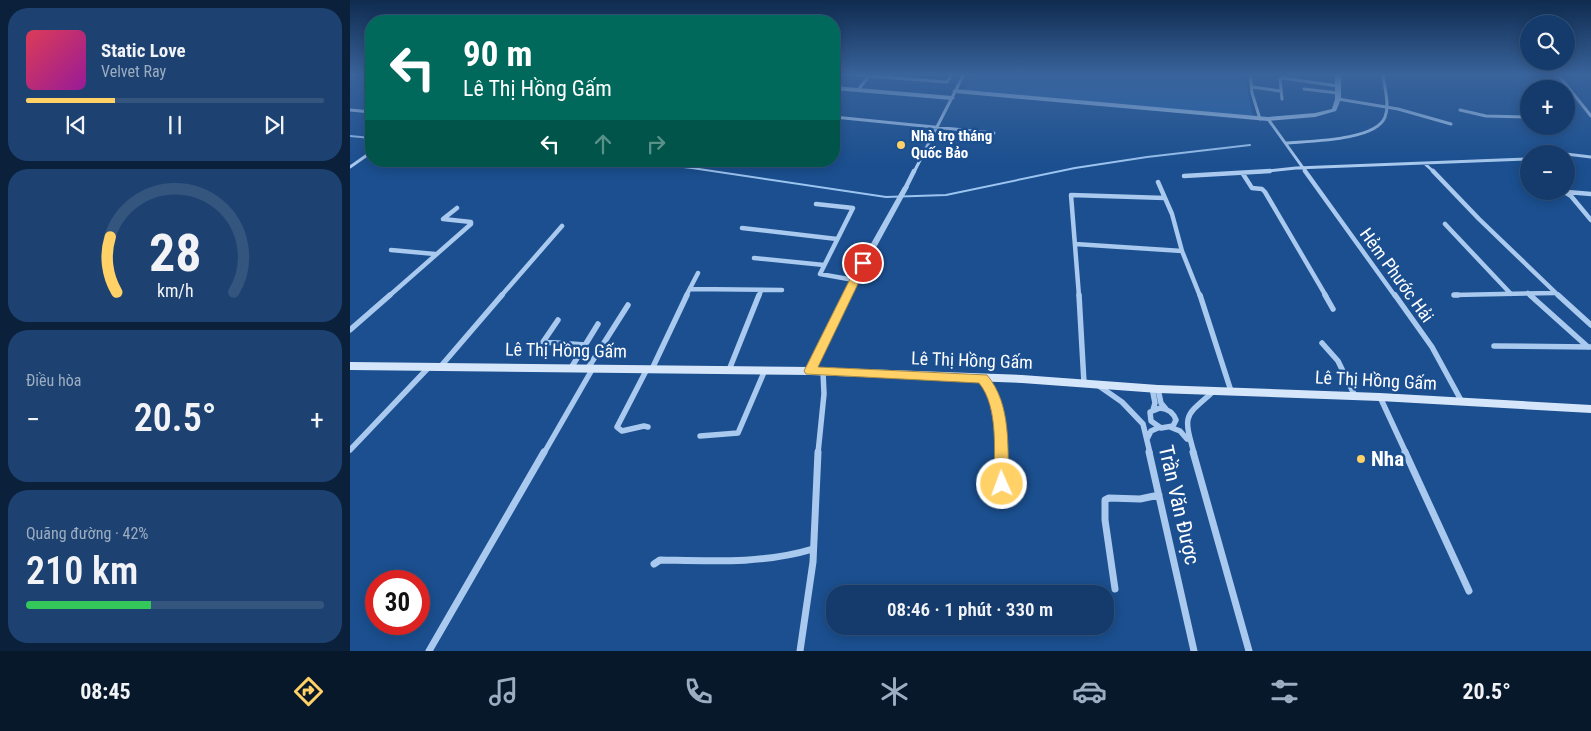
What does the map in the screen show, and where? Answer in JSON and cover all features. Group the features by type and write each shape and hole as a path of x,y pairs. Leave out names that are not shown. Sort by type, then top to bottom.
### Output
{"main road":[{"name":"Lê Thị Hồng Gấm","path":"350,366 810,371 1022,379 1155,389 1380,397 1591,409"}],"street":[{"path":"810,371 854,280 895,209 948,104"},
{"path":"1095,104 1260,119 1322,114 1334,110 1336,104"},
{"path":"1256,104 1260,119"},
{"path":"1378,104 1451,124"},
{"path":"1286,143 1368,132 1384,121 1386,106"},
{"path":"350,110 365,111"},
{"path":"1460,110 1486,116 1520,117"},
{"path":"1589,112 1591,116"},
{"path":"840,119 994,133"},
{"name":"Hẻm Phước Hải","path":"1268,119 1432,347 1462,402"},
{"path":"1575,155 1591,157"},
{"path":"350,166 365,156"},
{"path":"1184,176 1243,174 1277,169 1520,159"},
{"path":"1424,163 1555,293 1591,325"},
{"path":"1243,174 1252,188 1262,189 1265,192 1333,308"},
{"path":"1158,182 1172,214 1182,250 1196,284 1231,391"},
{"path":"1591,194 1563,192 1571,196 1591,220"},
{"path":"1084,384 1071,195 1165,198"},
{"path":"816,204 853,208 820,276 854,280"},
{"path":"350,330 472,223 443,219 457,208"},
{"path":"1445,224 1511,294"},
{"path":"350,450 436,366 562,226"},
{"path":"742,228 837,239"},
{"path":"1075,244 1182,250"},
{"path":"390,250 435,254"},
{"path":"754,258 824,265"},
{"path":"648,427 644,426 622,431 617,427 650,369 698,273"},
{"path":"690,289 782,290"},
{"path":"729,370 761,291"},
{"path":"1454,295 1555,293"},
{"path":"1528,294 1589,347"},
{"path":"429,651 628,305"},
{"path":"558,320 543,342 585,345"},
{"path":"571,368 598,324"},
{"path":"1322,343 1338,361 1355,396"},
{"path":"1494,346 1589,347"},
{"path":"700,436 738,433 766,370"},
{"path":"800,651 811,579 816,473 824,394 823,372"},
{"path":"983,378 990,387 996,403 1000,429 1002,484"},
{"name":"Trần Văn Được","path":"1099,386 1122,402 1143,424 1194,651"},
{"path":"1155,389 1166,409 1186,426"},
{"path":"1143,424 1155,403 1155,389"},
{"name":"Trần Văn Được","path":"1214,390 1190,412 1186,426 1248,651"},
{"path":"1380,397 1469,591"},
{"path":"1151,413 1166,409"},
{"path":"1151,413 1153,424 1160,427 1170,427 1180,432 1190,442"},
{"path":"1170,427 1175,423 1175,416"},
{"path":"1147,439 1151,431 1160,427"},
{"path":"1115,589 1105,520 1105,500 1109,498 1140,499 1159,495"},
{"path":"654,564 660,560 769,559 792,556 812,549"}],"shaded area":[{"path":"1124,104 1251,104 1253,116"}],"waterway":[{"path":"350,136 365,137"},
{"path":"683,167 886,197 946,195 1075,168 1147,157 1250,145"}],"place":[{"name":"Nhà trọ tháng Quốc Bảo","path":"901,145"},
{"name":"Nha","path":"1361,459"}],"route":[{"path":"863,263 810,371 983,378 990,387 996,403 1000,429 1002,484"}]}
